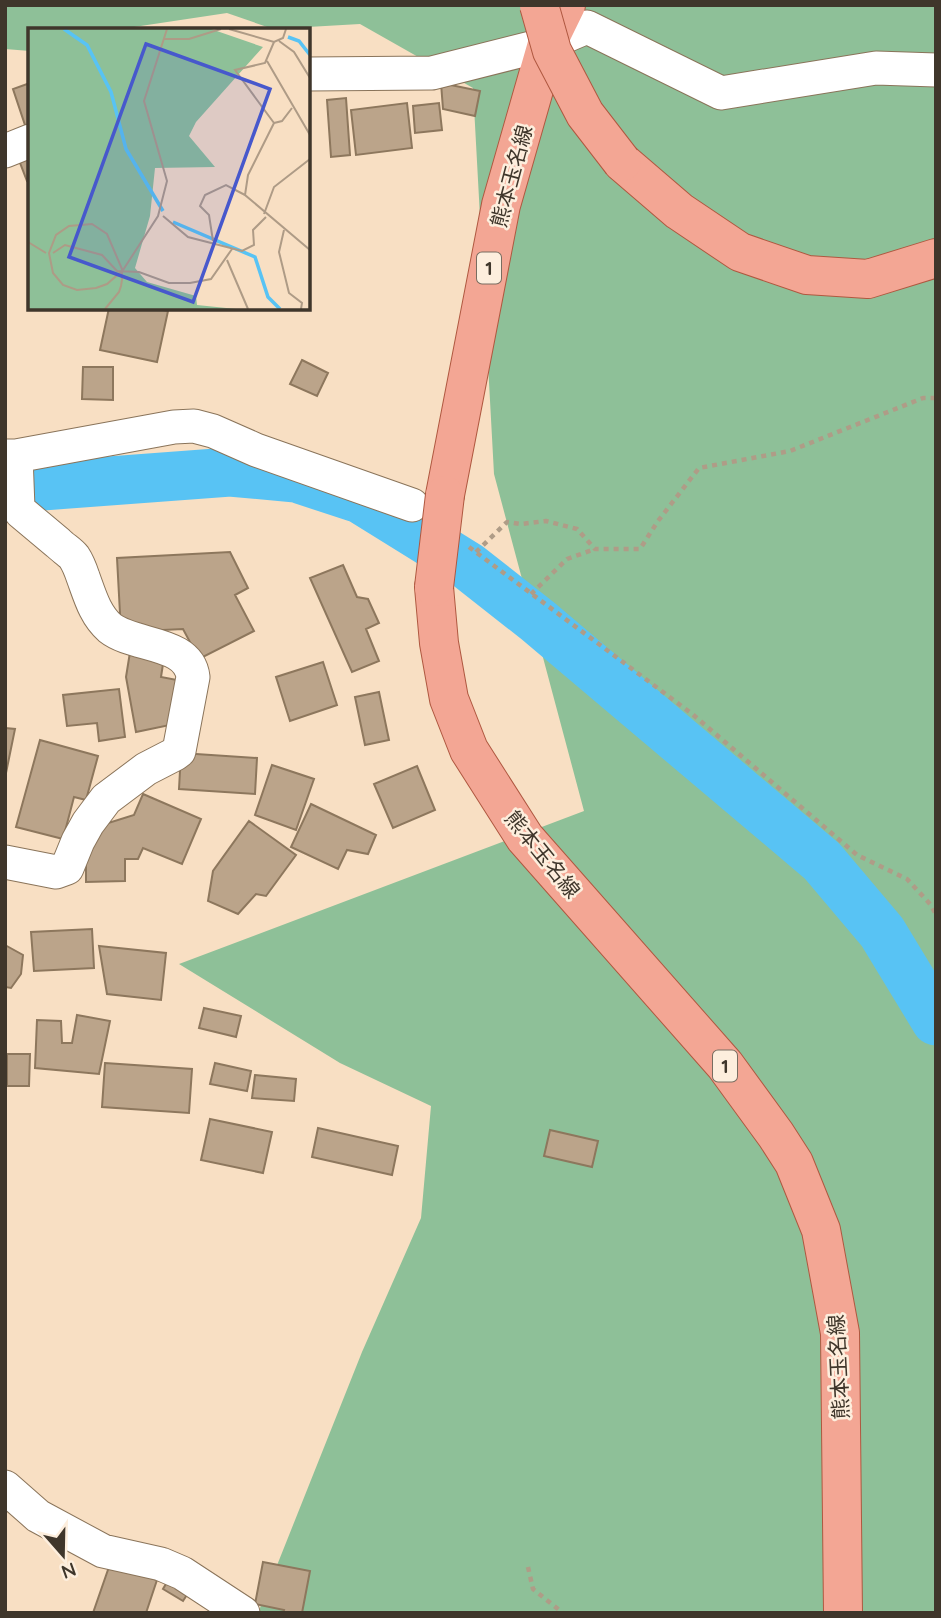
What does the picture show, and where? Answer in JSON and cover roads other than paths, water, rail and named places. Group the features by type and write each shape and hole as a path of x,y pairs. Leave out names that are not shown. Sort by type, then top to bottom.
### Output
{"main road":[{"path":"539,5 552,51 585,114 622,162 679,211 740,252 807,275 868,279 936,258"},
{"name":"熊本玉名線","path":"566,5 547,44 501,205 429,500 439,643 449,699 469,750 525,838 732,1075 794,1163 821,1230 840,1332 842,1613"}],"street":[{"path":"310,74 432,73 547,44 587,27 721,93 876,68 936,70"},
{"path":"5,151 28,142"},
{"path":"5,862 56,872 67,869 88,823 106,799 136,775 179,751 193,677 189,663 181,655 126,638 104,622 95,608 74,557 21,512 17,504 13,460 174,427 194,426 214,431 256,450 429,500"},
{"path":"5,1487 38,1516 103,1551 161,1564 182,1573 243,1613"}],"waterway":[{"path":"5,486 29,487 230,472 296,478 360,499 468,566 538,621 822,861 882,932 936,1021"}]}
